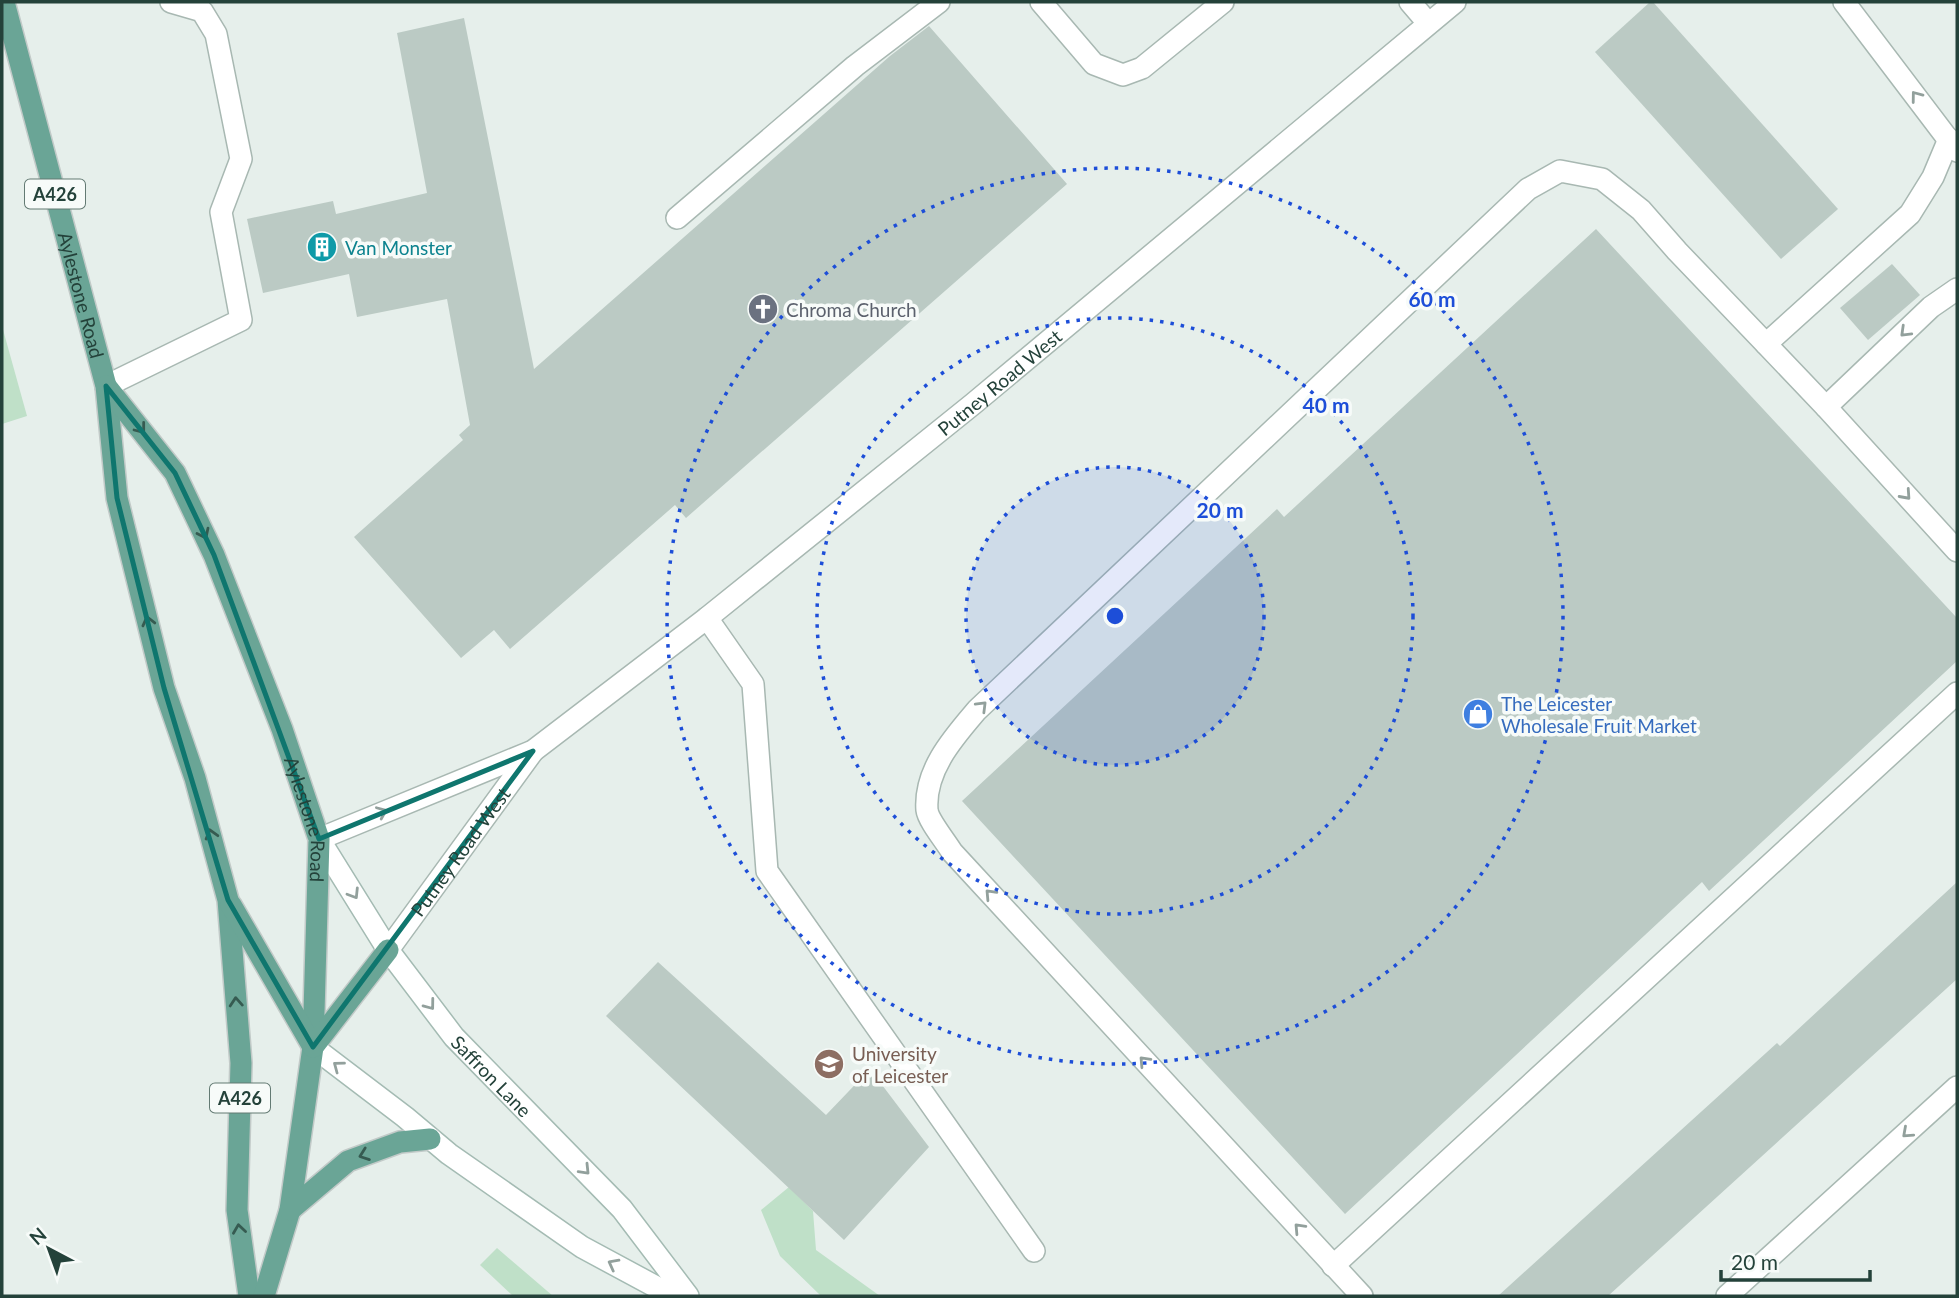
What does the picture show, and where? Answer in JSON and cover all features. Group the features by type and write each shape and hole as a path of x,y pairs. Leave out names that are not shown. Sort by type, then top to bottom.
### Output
{"main road":[{"name":"Aylestone Road","path":"4,2 106,386 117,498 164,688 195,778 228,900 241,1063 237,1210 249,1296"},
{"name":"Aylestone Road","path":"106,386 175,473 214,555 282,729 319,839 313,1048 290,1210 264,1296"},
{"path":"228,900 313,1048 388,950"},
{"path":"290,1210 348,1161 400,1142 430,1139"}],"street":[{"path":"106,386 241,320 222,212 241,159 216,34 202,11 171,2"},
{"path":"677,218 855,66 939,2"},
{"path":"1041,2 1094,64 1123,75 1142,68 1223,2"},
{"path":"1410,2 1428,23"},
{"name":"Putney Road West","path":"319,839 533,751 707,618 984,396 1455,2"},
{"path":"1766,344 1910,214 1953,145 1844,2"},
{"path":"1362,1296 952,852 927,812 931,778 951,740 977,710 1528,189 1560,171 1602,179 1641,210 1957,551"},
{"path":"1826,407 1931,307 1957,289"},
{"path":"707,618 753,684 767,871 1034,1251"},
{"path":"1334,1266 1957,693"},
{"name":"Putney Road West","path":"388,950 533,751"},
{"name":"Saffron Lane","path":"319,839 388,950 454,1037 622,1209 688,1296"},
{"path":"313,1048 430,1139 582,1247 673,1296"},
{"path":"1727,1296 1957,1087"}],"highlighted area":[{"path":"106,386 175,473 214,555 319,839 533,751 313,1047 228,900 164,688 117,498"}],"green space":[{"path":"2,326 27,416 2,424"},
{"path":"789,1187 813,1211 816,1250 880,1296 821,1296 780,1256 761,1210"},
{"path":"497,1248 553,1296 513,1296 480,1265"}],"building":[{"path":"1653,2 1838,209 1781,259 1595,52"},
{"name":"Chroma Church","path":"464,18 534,369 890,56 929,26 1067,184 686,518 675,505 510,649 494,630 461,658 354,537 463,440 459,435 470,425 447,299 357,317 349,274 263,293 247,219 333,201 336,214 427,193 397,33"},
{"name":"The Leicester Wholesale Fruit Market","path":"1596,229 1957,618 1957,661 1709,891 1702,882 1345,1214 962,801 1277,509 1284,517"},
{"path":"1892,264 1920,295 1868,340 1840,308"},
{"path":"1957,882 1957,979 1608,1296 1498,1296 1777,1043 1780,1046"},
{"path":"658,962 826,1115 870,1069 929,1147 844,1240 606,1016"}],"place":[{"name":"Van Monster","path":"322,247"},
{"name":"Chroma Church","path":"763,309"},
{"name":"The Leicester Wholesale Fruit Market","path":"1478,714"},
{"name":"University of Leicester","path":"829,1064"}]}
